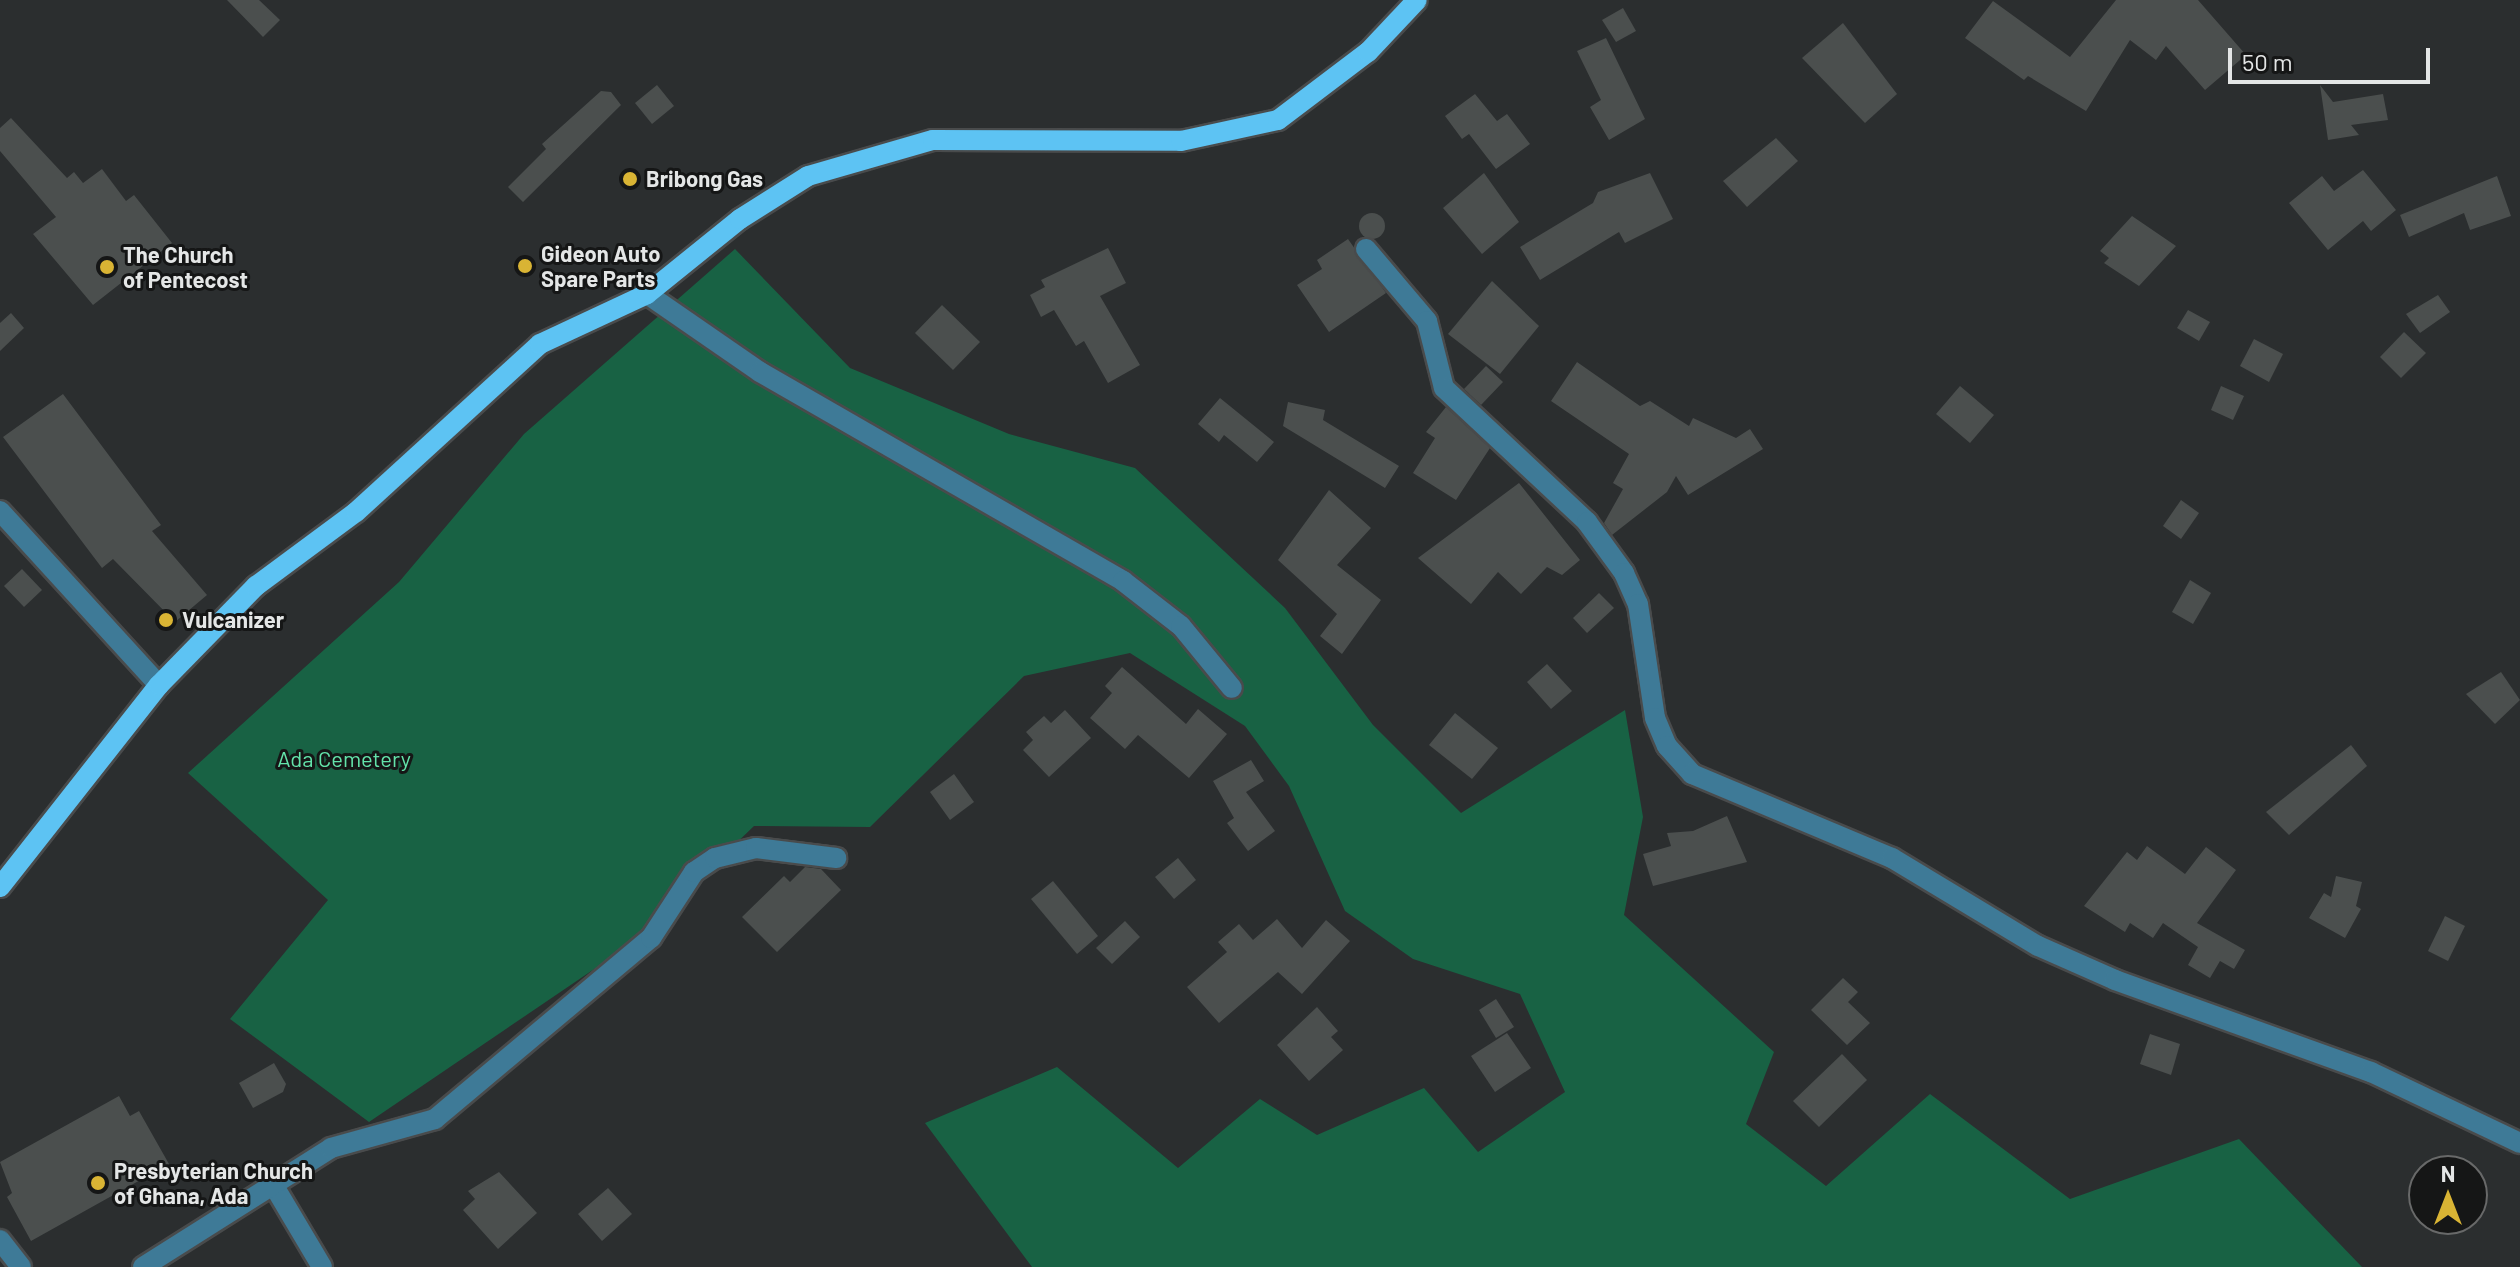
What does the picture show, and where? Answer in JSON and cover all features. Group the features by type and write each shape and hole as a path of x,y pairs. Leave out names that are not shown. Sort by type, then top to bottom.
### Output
{"main road":[{"path":"0,887 159,685 256,586 356,512 540,344 647,294 740,219 808,176 859,157 933,140 1181,141 1278,120 1368,52 1417,0"}],"street":[{"path":"1366,249 1427,321 1444,388 1587,522 1624,573 1638,604 1655,718 1667,746 1692,774 1892,858 2038,946 2115,980 2371,1072 2520,1143"},
{"path":"647,294 760,372 1123,581 1181,626 1232,688"},
{"path":"0,511 159,685"},
{"path":"143,1267 331,1148 435,1119 651,938 694,872 715,858 756,848 836,858"},
{"path":"274,1186 322,1267"},
{"path":"0,1240 21,1267"}],"green space":[{"name":"Ada Cemetery","path":"735,249 850,368 1009,434 1135,468 1285,608 1373,725 1461,813 1625,710 1643,817 1624,915 1774,1052 1746,1124 1826,1186 1930,1094 2070,1199 2239,1139 2362,1267 1032,1267 925,1123 1057,1067 1178,1168 1260,1099 1317,1135 1424,1088 1478,1152 1565,1092 1520,994 1413,959 1345,911 1289,786 1245,726 1130,653 1024,676 870,827 754,826 634,942 369,1122 230,1019 328,900 188,773 399,582 524,434"}],"building":[{"path":"227,0 259,0 280,20 263,37"},
{"path":"2116,0 2198,0 2246,55 2205,90 2166,46 2156,60 2130,40 2086,111 2028,76 2024,80 1965,38 1993,1 2070,57"},
{"path":"1623,8 1636,31 1616,42 1602,20"},
{"path":"1843,23 1897,94 1865,123 1802,58"},
{"path":"1606,38 1645,119 1609,140 1590,107 1601,100 1577,51"},
{"path":"657,85 674,106 652,124 635,103"},
{"path":"2320,85 2333,102 2383,94 2388,120 2351,125 2359,135 2328,140"},
{"path":"601,91 611,92 621,105 523,202 508,187 546,149 542,144"},
{"path":"1475,94 1497,121 1507,114 1530,144 1496,169 1469,134 1462,139 1445,116"},
{"path":"11,118 67,178 74,172 83,183 102,169 126,201 134,195 172,243 93,305 33,234 56,217 0,151 0,128"},
{"path":"1776,138 1798,161 1747,207 1723,181"},
{"path":"2363,170 2396,210 2371,231 2363,221 2328,250 2289,203 2322,176 2334,191"},
{"path":"1484,173 1519,222 1482,254 1443,208"},
{"path":"1650,173 1673,219 1625,243 1619,232 1540,280 1520,247 1593,203 1598,192"},
{"path":"2497,176 2511,216 2470,230 2464,213 2409,237 2400,215"},
{"path":"1372,213 1381,217 1385,226 1381,235 1372,239 1363,235 1359,226 1363,217"},
{"path":"2132,216 2176,246 2139,286 2104,263 2109,258 2100,251"},
{"path":"1348,239 1386,293 1329,332 1297,285 1322,269 1317,260"},
{"path":"1108,248 1126,283 1100,296 1140,365 1108,383 1084,341 1076,346 1054,310 1041,317 1030,295 1045,287 1041,280"},
{"path":"1492,281 1539,326 1500,374 1448,334"},
{"path":"2438,295 2450,312 2420,333 2406,314"},
{"path":"942,305 980,342 953,370 915,333"},
{"path":"2188,310 2210,322 2199,341 2177,328"},
{"path":"11,313 24,328 0,351 0,323"},
{"path":"2404,332 2426,353 2401,378 2380,357"},
{"path":"2254,339 2283,354 2269,382 2240,366"},
{"path":"1577,362 1640,406 1650,401 1689,426 1693,418 1736,438 1750,429 1763,449 1688,495 1676,476 1667,492 1612,535 1604,523 1623,489 1613,483 1629,454 1551,401"},
{"path":"1486,366 1503,382 1481,405 1464,389"},
{"path":"1960,386 1994,415 1970,443 1936,414"},
{"path":"2221,386 2244,396 2233,420 2211,410"},
{"path":"63,394 161,525 152,531 207,595 175,622 113,559 102,568 3,437"},
{"path":"1220,398 1274,442 1257,462 1224,435 1219,442 1198,424"},
{"path":"1288,402 1325,410 1323,420 1399,466 1385,488 1283,426"},
{"path":"1446,407 1490,448 1456,500 1413,473 1435,438 1426,432"},
{"path":"1519,483 1580,560 1562,575 1547,567 1521,594 1498,572 1471,604 1418,558"},
{"path":"1329,490 1371,528 1337,565 1381,600 1342,654 1320,636 1337,614 1278,560"},
{"path":"2181,500 2199,513 2181,539 2163,526"},
{"path":"22,569 42,590 24,607 4,586"},
{"path":"2190,580 2211,593 2193,624 2172,612"},
{"path":"1599,593 1614,608 1587,633 1573,618"},
{"path":"1547,664 1572,691 1551,709 1527,682"},
{"path":"1122,667 1186,724 1198,709 1227,734 1189,778 1138,735 1125,749 1090,718 1112,693 1105,686"},
{"path":"2501,672 2520,700 2495,724 2466,694"},
{"path":"1065,710 1091,738 1049,777 1023,750 1033,740 1026,732 1044,716 1051,723"},
{"path":"1455,713 1498,748 1472,779 1429,745"},
{"path":"2351,745 2367,766 2289,835 2266,812"},
{"path":"1251,760 1264,781 1246,792 1275,831 1248,851 1227,823 1234,818 1213,781"},
{"path":"954,774 974,802 950,820 930,792"},
{"path":"1727,816 1747,862 1653,886 1643,854 1671,846 1667,833 1693,831"},
{"path":"2147,846 2185,874 2206,847 2236,870 2197,923 2245,950 2234,969 2220,961 2210,978 2188,965 2198,947 2163,923 2153,938 2130,923 2125,932 2084,906 2127,852 2137,860"},
{"path":"1178,858 1196,880 1174,899 1155,877"},
{"path":"805,867 821,869 841,890 777,952 742,917 784,876 790,882"},
{"path":"2336,876 2362,882 2356,906 2361,909 2345,938 2309,918 2324,893 2331,897"},
{"path":"1053,881 1098,936 1077,954 1031,899"},
{"path":"2445,916 2465,926 2448,961 2428,951"},
{"path":"1277,919 1302,948 1326,920 1350,941 1302,994 1278,972 1219,1023 1187,987 1227,952 1218,942 1239,924 1253,940"},
{"path":"1125,921 1140,937 1112,964 1096,948"},
{"path":"1843,978 1858,992 1848,1002 1870,1023 1847,1045 1811,1010"},
{"path":"1496,999 1514,1027 1496,1038 1479,1010"},
{"path":"1317,1007 1338,1031 1331,1037 1343,1050 1309,1081 1277,1045"},
{"path":"1507,1033 1531,1068 1495,1092 1471,1056"},
{"path":"2150,1034 2180,1044 2171,1075 2140,1064"},
{"path":"1842,1054 1867,1080 1819,1127 1793,1101"},
{"path":"274,1063 286,1084 283,1092 253,1108 239,1083"},
{"path":"119,1096 130,1116 139,1111 169,1164 31,1241 7,1197 12,1193 0,1162"},
{"path":"499,1172 537,1213 498,1249 463,1210 475,1199 468,1191"},
{"path":"608,1188 632,1214 602,1241 578,1214"}],"place":[{"name":"Bribong Gas","path":"630,179"},
{"name":"Gideon Auto Spare Parts","path":"525,266"},
{"name":"The Church of Pentecost","path":"107,267"},
{"name":"Vulcanizer","path":"166,620"},
{"name":"Presbyterian Church of Ghana, Ada","path":"98,1183"}]}
